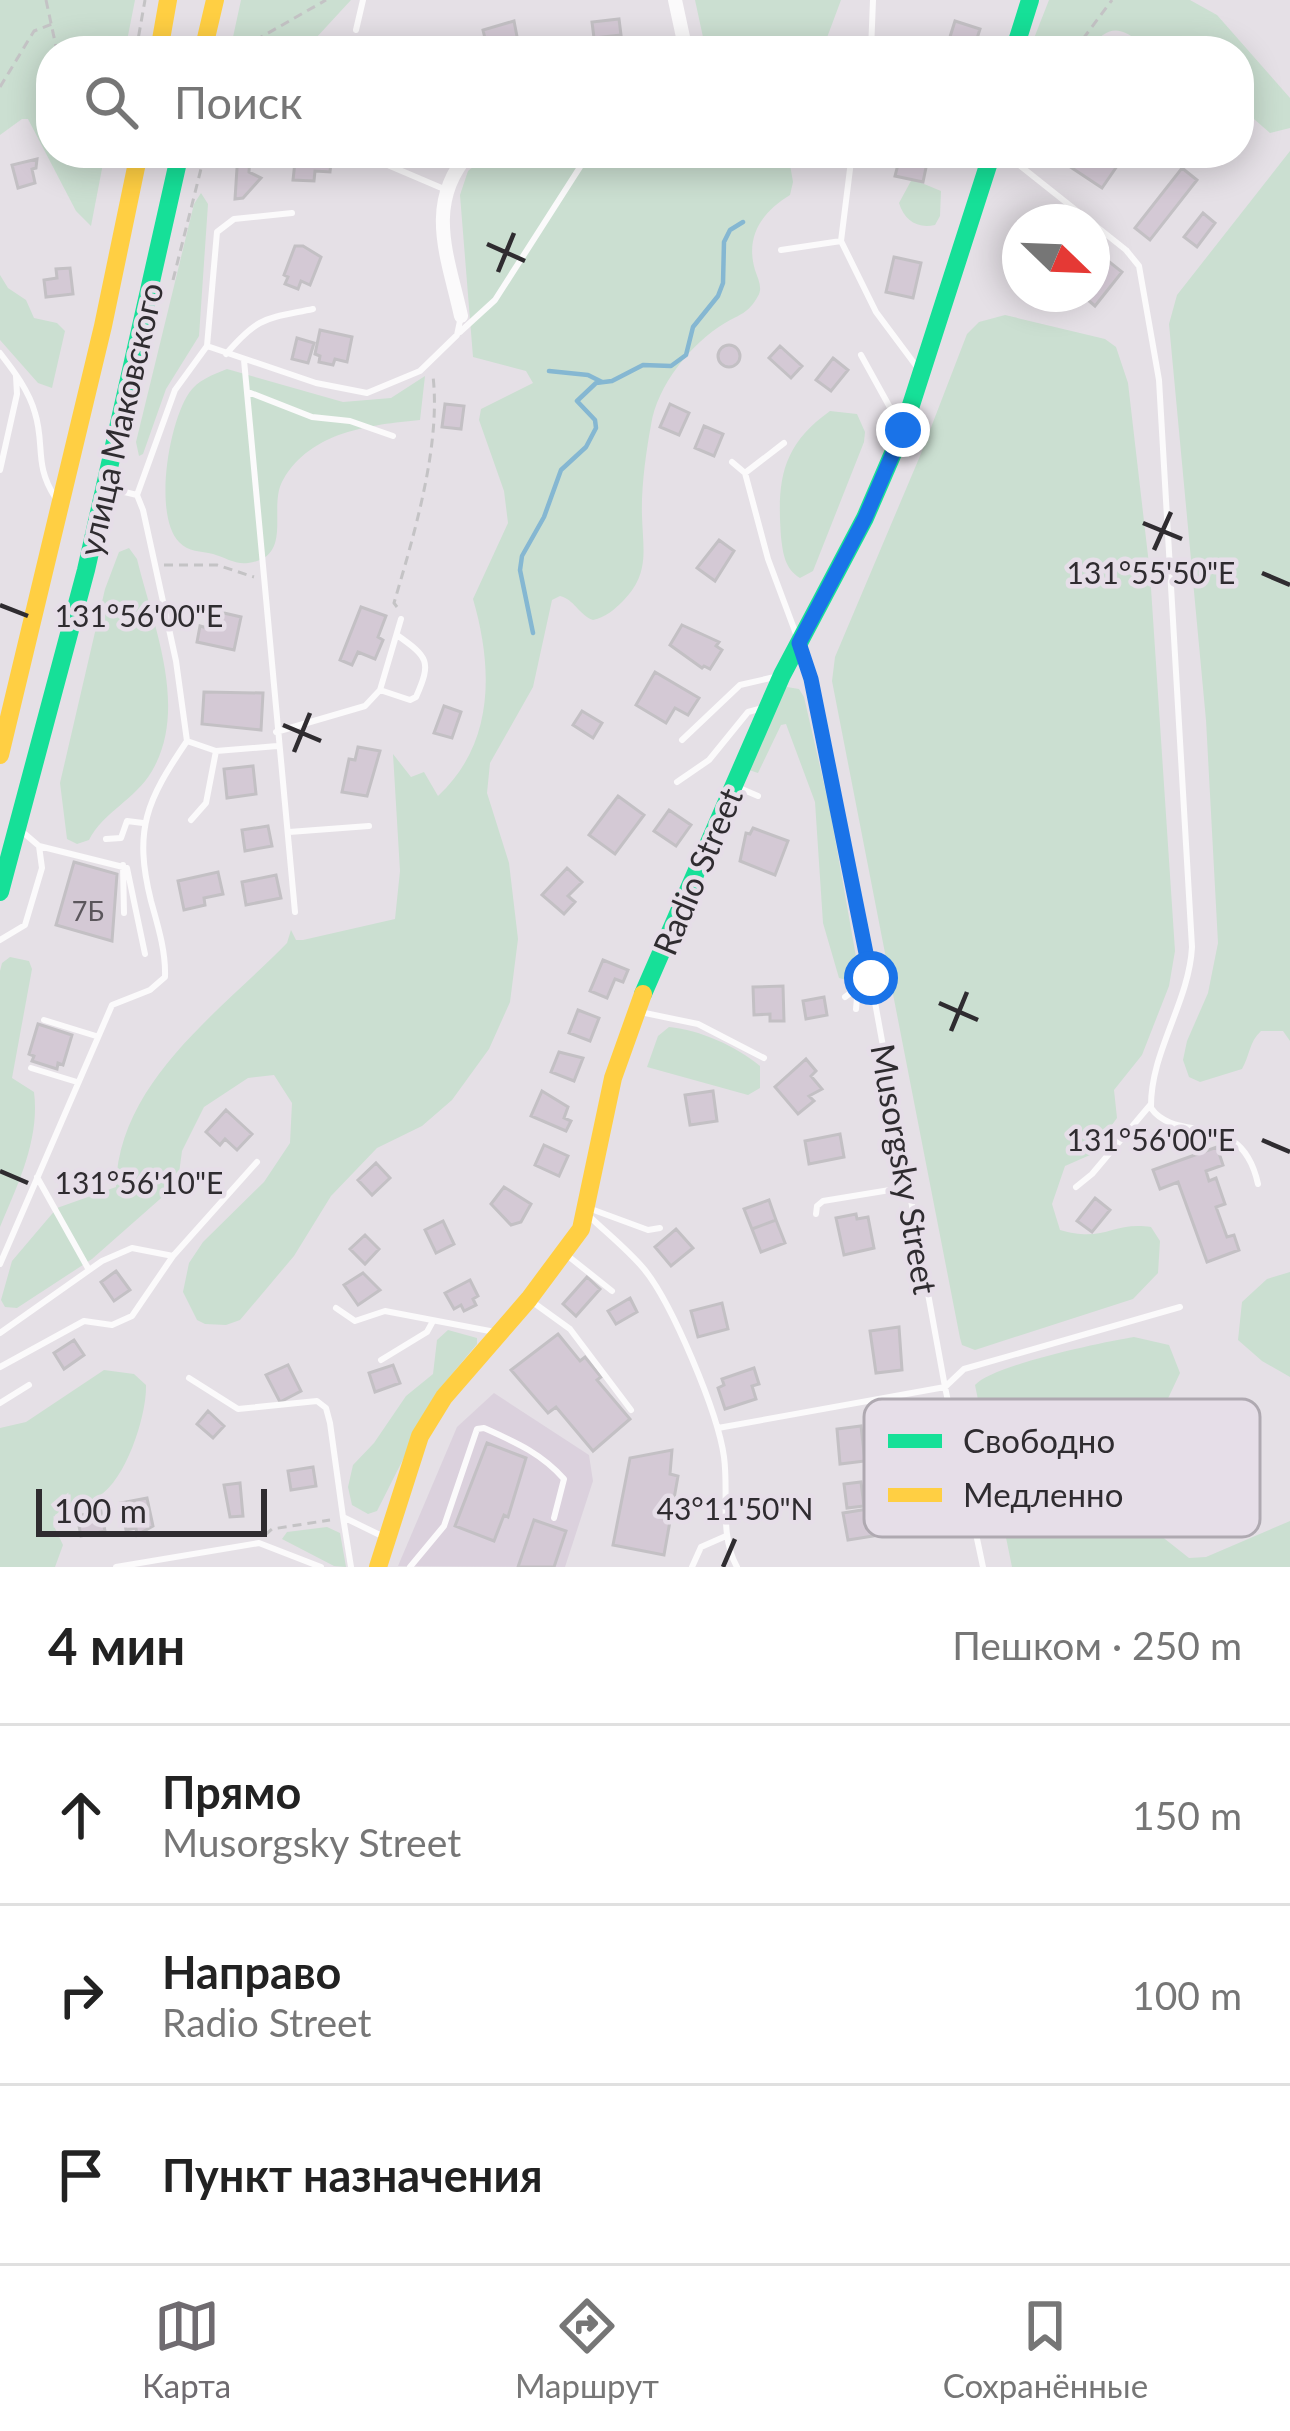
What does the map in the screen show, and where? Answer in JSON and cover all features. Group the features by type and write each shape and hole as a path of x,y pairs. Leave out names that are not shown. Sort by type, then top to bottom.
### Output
{"main road":[{"path":"162,36 168,0"},
{"path":"207,36 215,0"},
{"path":"1019,36 1030,0"},
{"name":"улица Маковского","path":"0,754 61,507 136,168"},
{"name":"улица Маковского","path":"0,892 105,487 177,168"},
{"name":"Radio Street","path":"378,1567 420,1436 444,1397 565,1254 587,1211 613,1078 636,1010 782,675 856,536 903,430 987,168"}],"street":[{"path":"675,0 683,36"},
{"path":"459,168 444,189 442,229 461,316"}],"lane":[{"path":"356,30 363,0"},
{"path":"872,36 873,0"},
{"path":"395,168 444,189"},
{"path":"207,346 359,394 385,388 429,363 494,300 579,168"},
{"path":"850,168 841,241 876,313 923,374"},
{"path":"1023,168 1126,250 1138,266 1159,380 1192,946 1191,975 1159,1065 1151,1104 1093,1174 1076,1187"},
{"path":"0,1264 112,1005 136,997 165,977 143,859 143,823 153,791 187,741 157,564 136,495 175,390 207,346 217,232 234,219 292,213"},
{"path":"781,250 841,241"},
{"path":"226,354 252,325 279,314 314,309"},
{"path":"457,335 461,316"},
{"path":"0,353 16,373 36,415 42,477 61,507"},
{"path":"861,356 903,430"},
{"path":"244,360 295,912"},
{"path":"0,470 17,394 16,373"},
{"path":"248,392 312,417 350,421 393,436"},
{"path":"732,462 745,473 784,442"},
{"name":"Musorgsky Street","path":"745,473 768,559 811,679 948,1399"},
{"path":"105,487 136,495"},
{"path":"277,732 365,706 380,690 401,619"},
{"path":"380,690 410,700 427,672 427,662 397,635"},
{"path":"682,740 740,686 782,675"},
{"path":"677,782 709,760 748,712 769,706"},
{"path":"187,741 216,751 278,746"},
{"path":"191,820 210,793 216,751"},
{"path":"734,785 758,796"},
{"path":"106,839 121,838 127,821 143,823"},
{"path":"289,832 369,826"},
{"path":"17,828 39,846 122,865 130,874 145,954"},
{"path":"0,940 25,925 42,868 39,846"},
{"path":"122,865 124,913"},
{"path":"844,997 871,978"},
{"path":"856,1010 858,987"},
{"path":"636,1010 698,1024 764,1058"},
{"path":"44,1020 96,1036"},
{"path":"32,1068 76,1082"},
{"path":"1151,1104 1163,1120 1228,1137 1250,1161 1258,1184"},
{"path":"0,1367 84,1321 112,1324 132,1316 173,1256 256,1162"},
{"path":"38,1177 88,1270"},
{"path":"816,1214 820,1202 908,1186"},
{"path":"587,1211 615,1215 648,1230 660,1228"},
{"path":"587,1211 660,1292 718,1428 728,1481 727,1536 737,1567"},
{"path":"0,1333 88,1270 132,1248 173,1256"},
{"path":"565,1254 612,1291"},
{"path":"529,1299 570,1329 631,1410"},
{"path":"879,1399 945,1387 964,1369 1180,1307"},
{"path":"336,1308 355,1322 385,1311 481,1326 498,1334"},
{"path":"381,1360 428,1332 434,1321"},
{"path":"190,1378 238,1409 306,1400 326,1408 351,1567"},
{"path":"0,1403 29,1385"},
{"path":"718,1428 864,1402"},
{"path":"410,1567 443,1526 477,1429 531,1447 542,1462 560,1473 564,1479 554,1518"},
{"path":"344,1518 386,1538"},
{"path":"692,1567 701,1546 727,1536"},
{"name":"Musorgsky Street","path":"977,1537 983,1567"},
{"path":"116,1567 260,1543 321,1567"}],"path":[{"path":"46,0 54,36"},
{"path":"139,36 146,0"},
{"path":"263,36 326,0"},
{"path":"1085,36 1112,0"},
{"path":"0,87 34,31 52,24"},
{"path":"188,225 201,168"},
{"path":"401,619 394,602 426,476 435,405 429,363"},
{"path":"157,564 234,568 253,576 266,597"},
{"path":"260,1543 272,1529 344,1518"}],"shaded area":[{"path":"494,1393 589,1455 593,1481 565,1567 398,1566 457,1427"}],"green space":[{"path":"0,0 135,0 128,36 36,36 36,134 28,119 22,119 0,135"},
{"path":"241,0 351,0 318,36 233,36"},
{"path":"695,0 841,0 828,36 703,36"},
{"path":"1049,0 1190,0 1217,15 1235,36 1131,36 1116,30 1102,36 1035,36"},
{"path":"1254,57 1290,98 1290,128 1270,133 1254,119"},
{"path":"1290,151 1290,1041 1283,1031 1261,1031 1242,1069 1200,1082 1189,1077 1183,1060 1208,993 1218,943 1206,720 1169,324 1177,295"},
{"path":"54,168 102,168 91,226 76,211"},
{"path":"791,168 793,182 790,195 771,209 754,236 758,296 747,310 688,354 660,395 644,470 643,561 638,581 616,607 593,620 565,598 552,600 533,687 490,763 487,793 509,863 518,939 510,1002 489,1049 452,1100 422,1126 377,1148 331,1196 294,1256 240,1320 205,1324 197,1320 183,1292 189,1263 203,1242 264,1182 290,1143 292,1103 274,1075 248,1078 204,1107 182,1151 178,1181 168,1192 92,1259 17,1308 5,1307 1,1300 12,1261 57,1208 116,1187 121,1149 153,1082 204,1023 287,943 291,930 296,940 303,940 395,919 400,871 393,754 411,777 424,772 438,796 470,753 479,729 486,678 473,599 508,523 504,491 479,420 481,409 533,383 526,371 473,357 460,195 468,171"},
{"path":"912,179 941,191 935,225 917,224 901,209 899,203"},
{"path":"201,193 208,204 199,336 166,389 139,456 136,442 194,204"},
{"path":"0,275 8,288 26,300 34,318 57,323 65,331 52,388 38,383 0,340"},
{"path":"1005,315 1105,339 1116,347 1128,383 1150,573 1175,951 1169,986 1142,1055 1114,1090 1117,1118 1090,1155 1065,1166 1052,1204 1060,1230 1088,1234 1151,1227 1160,1241 1158,1273 1133,1299 975,1350 962,1345 960,1338 832,681 835,657 967,334 979,322"},
{"path":"227,369 343,402 391,398 425,376 420,420 362,428 309,451 283,480 271,551 262,559 235,562 179,542 171,529 165,491 175,425 189,393 206,378"},
{"path":"830,411 857,414 864,442 813,571 800,578 788,566 783,549 782,482 792,451"},
{"path":"129,548 137,559 159,638 168,720 163,746 145,781 102,821 89,840 77,844 67,839 60,783 105,589 119,552"},
{"path":"787,687 799,689 804,697 830,810 858,968 850,981 839,978 823,923 815,802 786,724 781,725 758,773 749,770 780,693"},
{"path":"10,957 29,961 32,969 12,1078 34,1092 35,1110 26,1161 0,1227 0,971"},
{"path":"669,1027 705,1035 750,1059 760,1066 760,1088 748,1095 647,1067 658,1036"},
{"path":"1290,1272 1290,1377 1238,1340 1242,1302 1267,1279"},
{"path":"448,1330 477,1338 477,1344 437,1392 377,1511 368,1514 352,1505 348,1487 353,1465 406,1396 433,1374 437,1340"},
{"path":"1134,1337 1169,1345 1180,1373 1168,1399 978,1399 975,1385 986,1377 1075,1349"},
{"path":"104,1370 134,1374 146,1385 139,1429 126,1462 99,1496 55,1515 53,1524 63,1545 55,1567 0,1567 0,1428 26,1422"},
{"path":"1290,1521 1290,1567 1012,1567 1006,1537 1162,1537 1189,1558 1206,1557"},
{"path":"327,1527 340,1533 346,1567 334,1566 282,1539 287,1532"}],"building":[{"path":"619,19 621,35 594,36 592,22"},
{"path":"514,21 517,36 484,36 483,30"},
{"path":"955,21 980,29 978,36 950,36"},
{"path":"36,159 35,183 18,188 12,165"},
{"path":"237,168 249,168 261,178 243,198 235,199"},
{"path":"294,168 330,168 330,172 315,171 314,181 293,180"},
{"path":"897,168 926,168 923,182 895,176"},
{"path":"1072,168 1116,168 1102,188"},
{"path":"1182,168 1197,180 1150,240 1135,228"},
{"path":"1203,213 1215,223 1197,247 1184,237"},
{"path":"295,246 321,257 310,285 301,281 298,289 285,284 288,277 284,275"},
{"path":"894,257 921,263 913,298 886,292"},
{"path":"1110,262 1122,272 1110,287"},
{"path":"70,268 73,294 46,297 44,280 57,278 56,269"},
{"path":"320,330 352,337 347,362 319,362 315,354"},
{"path":"297,338 314,343 308,363 292,359"},
{"path":"729,345 740,356 729,367 718,356"},
{"path":"780,346 802,366 791,378 769,358"},
{"path":"833,358 848,370 831,391 816,380"},
{"path":"445,404 464,406 461,429 442,427"},
{"path":"670,404 689,413 679,435 660,427"},
{"path":"704,426 723,434 714,456 695,448"},
{"path":"719,540 734,551 715,581 697,568"},
{"path":"361,607 386,616 378,637 383,640 375,659 358,652 352,665 340,660"},
{"path":"211,610 241,617 234,650 197,642 200,626 207,628"},
{"path":"682,625 719,642 716,646 722,650 710,669 670,645"},
{"path":"655,672 699,698 688,715 675,708 666,723 636,705"},
{"path":"204,692 263,693 261,730 202,724"},
{"path":"444,706 461,712 452,738 434,733"},
{"path":"582,711 602,723 593,738 573,725"},
{"path":"358,747 380,751 367,796 342,792 349,759 355,760"},
{"path":"253,766 256,794 227,798 224,769"},
{"path":"618,796 644,815 615,854 589,835"},
{"path":"669,810 691,825 676,846 654,831"},
{"path":"268,826 272,846 245,851 242,830"},
{"path":"753,828 788,841 775,875 740,861 746,833"},
{"path":"74,862 117,874 112,941 56,925"},
{"path":"567,868 582,882 568,896 575,902 564,914 542,895"},
{"path":"218,872 223,894 184,910 178,881"},
{"path":"276,875 281,898 246,905 242,882"},
{"path":"603,960 628,970 623,982 615,979 607,998 590,991"},
{"path":"783,986 784,1021 770,1021 770,1014 754,1015 753,987"},
{"path":"824,997 827,1015 806,1019 803,1001"},
{"path":"578,1010 599,1018 590,1041 569,1033"},
{"path":"38,1024 72,1035 63,1065 58,1063 57,1069 32,1061 34,1056 29,1054"},
{"path":"559,1052 583,1058 574,1081 551,1072"},
{"path":"806,1059 822,1089 809,1096 814,1101 798,1114 775,1087"},
{"path":"542,1091 568,1107 564,1118 571,1121 566,1131 531,1116"},
{"path":"713,1091 717,1121 690,1125 685,1095"},
{"path":"226,1110 252,1134 237,1150 225,1139 220,1145 206,1132"},
{"path":"840,1134 844,1157 809,1164 805,1141"},
{"path":"544,1145 568,1156 559,1176 535,1165"},
{"path":"1217,1147 1223,1165 1206,1171 1209,1181 1216,1178 1225,1204 1216,1207 1227,1237 1234,1235 1239,1250 1207,1262 1178,1182 1160,1189 1153,1170"},
{"path":"376,1163 390,1178 372,1195 358,1180"},
{"path":"504,1187 531,1204 521,1222 511,1225 491,1204"},
{"path":"1095,1198 1110,1210 1092,1232 1077,1221"},
{"path":"769,1200 776,1220 752,1229 744,1209"},
{"path":"856,1214 857,1219 868,1217 874,1248 844,1255 836,1218"},
{"path":"776,1220 785,1243 761,1252 752,1229"},
{"path":"443,1221 454,1244 436,1253 425,1230"},
{"path":"676,1229 693,1248 671,1266 655,1247"},
{"path":"365,1235 379,1249 365,1264 350,1249"},
{"path":"116,1271 130,1290 114,1301 101,1282"},
{"path":"363,1273 380,1290 358,1305 344,1285"},
{"path":"587,1277 600,1289 576,1316 563,1304"},
{"path":"470,1280 478,1296 473,1299 476,1305 464,1311 461,1305 454,1309 445,1293"},
{"path":"630,1298 637,1312 616,1324 608,1311"},
{"path":"722,1303 728,1329 698,1337 691,1311"},
{"path":"899,1327 902,1370 876,1373 870,1331"},
{"path":"558,1334 580,1361 585,1357 601,1377 597,1380 630,1419 593,1451 556,1407 548,1413 511,1370"},
{"path":"74,1340 84,1355 64,1369 54,1353"},
{"path":"288,1365 301,1391 280,1402 266,1375"},
{"path":"393,1365 400,1383 375,1392 369,1373"},
{"path":"754,1368 759,1384 752,1386 756,1399 725,1409 718,1388 724,1385 722,1379"},
{"path":"208,1411 224,1426 213,1438 197,1424"},
{"path":"861,1426 864,1461 840,1464 837,1429"},
{"path":"487,1443 526,1458 508,1517 504,1515 494,1541 455,1526"},
{"path":"672,1450 670,1474 678,1476 664,1555 613,1545 630,1458"},
{"path":"313,1467 316,1486 291,1490 288,1471"},
{"path":"861,1482 864,1506 847,1508 844,1484"},
{"path":"240,1483 243,1516 230,1517 224,1485"},
{"path":"147,1498 153,1526 137,1535 136,1528 126,1530 121,1503"},
{"path":"864,1510 867,1537 848,1540 843,1513"},
{"path":"101,1511 105,1531 81,1536 77,1516"},
{"path":"534,1520 566,1531 554,1567 518,1567"}],"waterway":[{"path":"533,633 520,570 522,556 544,517 561,470 586,447 596,428 595,420 577,401 596,383 612,381 643,365 671,366 686,355 693,327 723,283 724,242 730,230 743,222"},
{"path":"549,371 588,375 602,382"}],"traffic: fast":[{"path":"1019,36 1030,0"},
{"path":"0,892 86,570 177,168"},
{"path":"643,994 782,675 865,518 903,430 987,168"}],"traffic: slow":[{"path":"162,36 168,0"},
{"path":"207,36 215,0"},
{"path":"0,755 136,168"},
{"path":"378,1567 420,1436 444,1397 529,1299 581,1229 613,1078 643,994"}],"route":[{"path":"871,978 811,679 799,643 865,518 903,430"}]}
